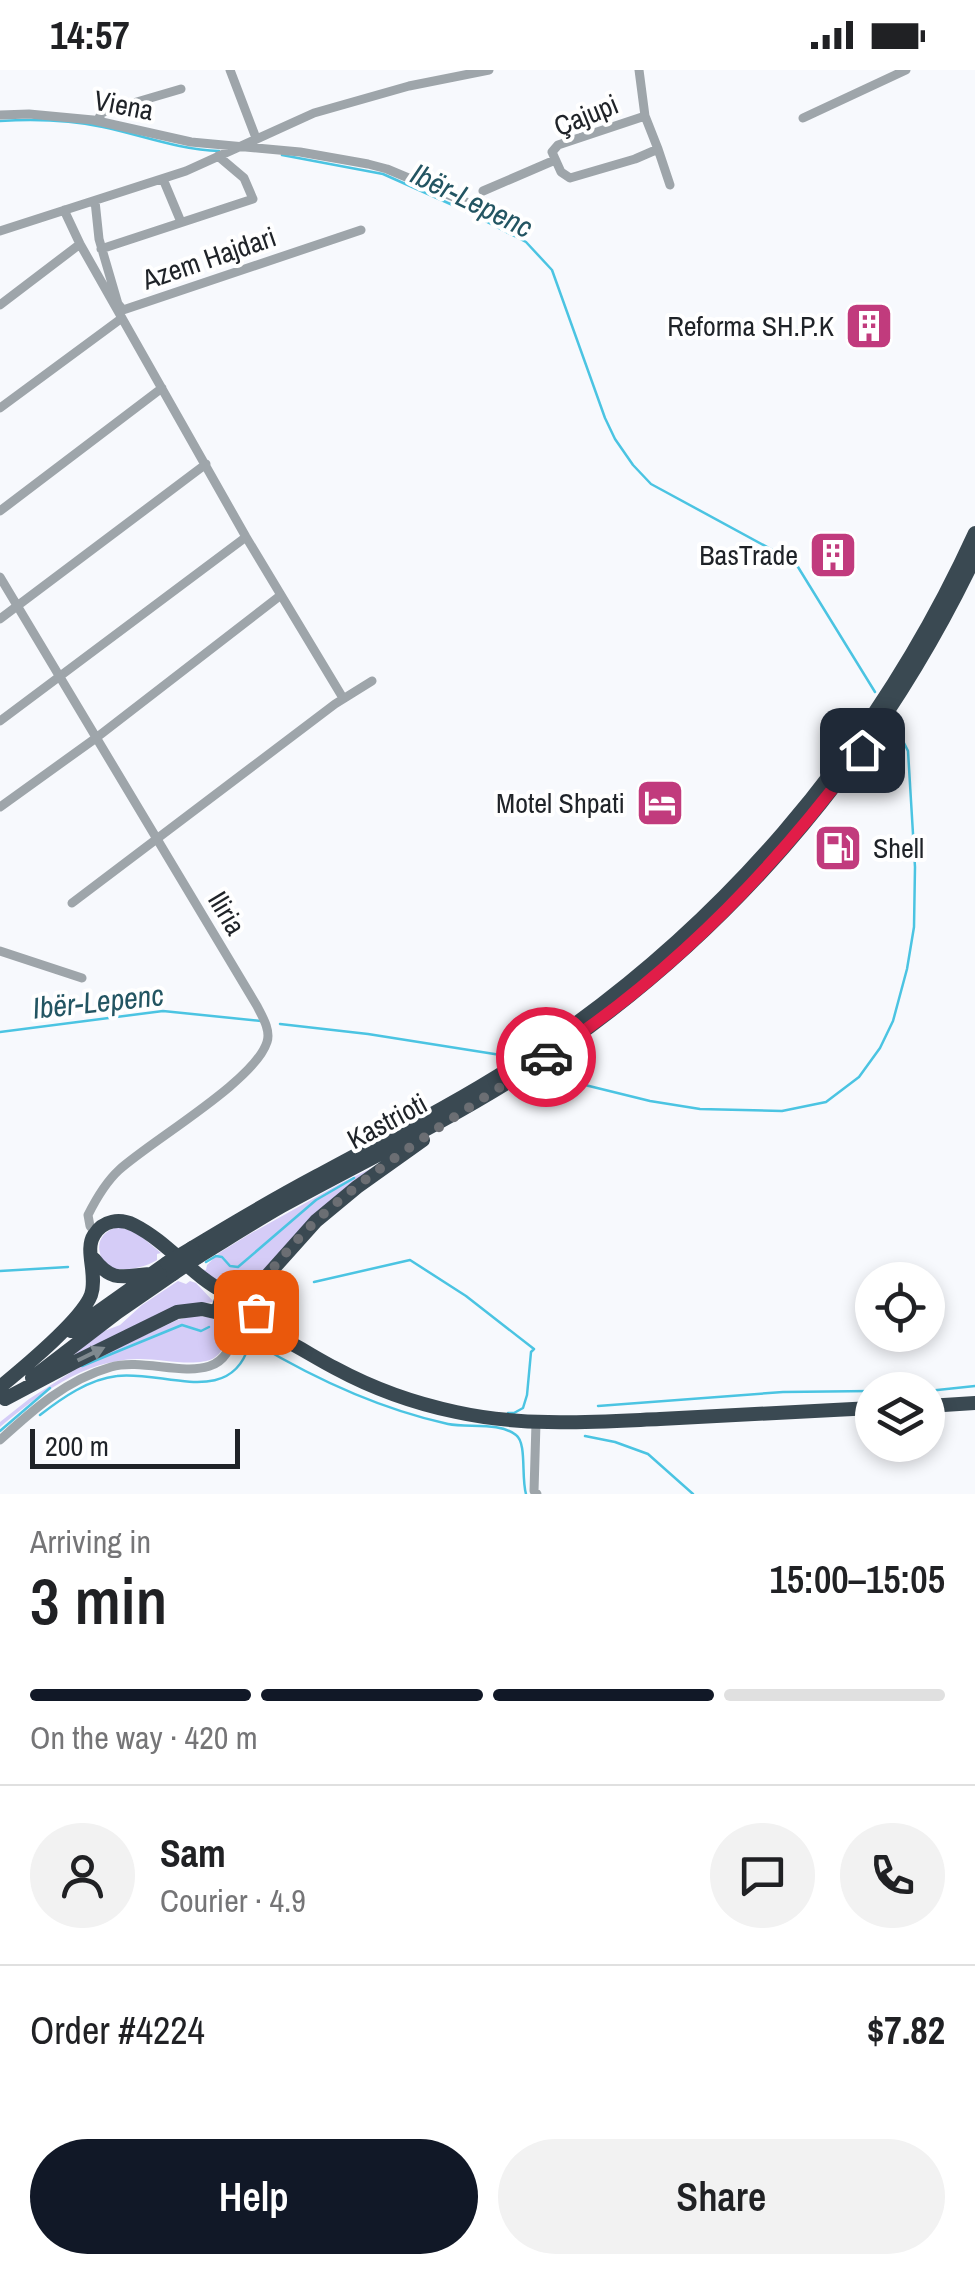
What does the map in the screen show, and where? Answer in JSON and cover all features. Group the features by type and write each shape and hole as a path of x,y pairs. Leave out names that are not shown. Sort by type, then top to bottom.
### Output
{"highway":[{"name":"Kastrioti","path":"195,1253 271,1201 514,1066 594,1011 681,939 780,838 854,743 926,631 975,533"},
{"name":"Kastrioti","path":"2,1397 170,1268 486,1096 624,1001 687,947 778,855 834,787 899,695 975,557"},
{"path":"240,1327 251,1322 257,1287 336,1204 486,1096"},
{"path":"2,1397 86,1305 94,1278 90,1242 96,1232 112,1221 132,1223 197,1274 222,1304 224,1322 258,1328 357,1380 454,1412 536,1423 855,1409"},
{"path":"90,1250 98,1265 113,1276 151,1274"},
{"name":"Kastrioti","path":"34,1358 151,1274 170,1268"},
{"path":"2,1397 177,1312 222,1304 237,1290 291,1343"},
{"path":"945,1405 975,1401"},
{"path":"945,1408 975,1412"}],"street":[{"path":"230,70 256,138"},
{"path":"0,231 163,178 314,113 459,73 488,70"},
{"name":"Çajupi","path":"553,156 570,178 658,149 644,116 639,70"},
{"path":"803,118 906,70"},
{"path":"97,121 102,112 181,89"},
{"name":"Viena","path":"0,115 62,116 191,142 300,152 387,169 468,202"},
{"name":"Çajupi","path":"483,191 542,166 558,145 566,141 644,116"},
{"path":"658,149 670,185"},
{"path":"102,249 254,199 244,178 218,156"},
{"path":"163,178 180,222"},
{"name":"Azem Hajdari","path":"95,200 102,249 118,304 126,310 361,230"},
{"path":"64,210 246,538 344,698"},
{"path":"0,305 80,244"},
{"path":"0,408 122,318"},
{"path":"0,511 162,388"},
{"path":"0,619 206,464"},
{"path":"0,721 246,538"},
{"name":"Iliria","path":"0,577 266,1026 268,1040 249,1068 118,1171 88,1215 96,1232"},
{"path":"0,806 96,738 280,595"},
{"path":"72,903 372,681"},
{"path":"0,952 82,978"},
{"path":"0,1440 54,1393 110,1367 133,1363 190,1369 217,1363 231,1348 240,1327"},
{"path":"536,1423 537,1494"}],"shaded area":[{"path":"389,1160 248,1287 226,1288 200,1269 206,1270 219,1253 248,1235"},
{"path":"118,1227 136,1232 161,1253 157,1260 133,1268 108,1268 99,1249 101,1238"},
{"path":"178,1281 196,1283 214,1302 189,1305 57,1368 104,1331 120,1325"},
{"path":"193,1316 213,1319 223,1328 224,1344 214,1358 187,1362 137,1359 99,1366 63,1381 0,1427 0,1422 29,1399 84,1364"}],"waterway":[{"name":"Ibër-Lepenc","path":"0,121 78,123 219,151"},
{"name":"Ibër-Lepenc","path":"282,155 383,174 526,242 552,270 605,418 633,465 651,484 798,567 875,692"},
{"name":"Ibër-Lepenc","path":"556,1065 585,1085 700,1109 782,1111 826,1102 859,1077 893,1021 914,927 915,867 908,751 894,723"},
{"name":"Ibër-Lepenc","path":"0,1032 163,1011 261,1021"},
{"name":"Ibër-Lepenc","path":"280,1024 507,1056"},
{"path":"206,1262 216,1256 238,1267 316,1200 354,1178"},
{"path":"314,1282 410,1260 466,1296 534,1349 523,1408 508,1413"},
{"path":"0,1271 68,1267"},
{"path":"82,1366 182,1325 201,1331 209,1327"},
{"path":"40,1415 76,1390 107,1378 135,1376 193,1382 227,1376 240,1364 249,1345 255,1343 301,1369 398,1410 448,1424 509,1431 522,1445 526,1494"},
{"path":"945,1389 975,1386"},
{"path":"0,1431 50,1388"},
{"path":"598,1406 783,1392 855,1391"},
{"path":"585,1436 648,1454 693,1494"}],"way so far":[{"path":"256,1312 252,1297 257,1287 316,1221 394,1159 546,1057"}],"place":[{"name":"Reforma SH.P.K","path":"869,326"},
{"name":"BasTrade","path":"833,555"},
{"name":"Motel Shpati","path":"660,803"},
{"name":"Shell","path":"838,848"}],"route":[{"path":"546,1057 624,1001 719,917 787,845 862,750"}]}
